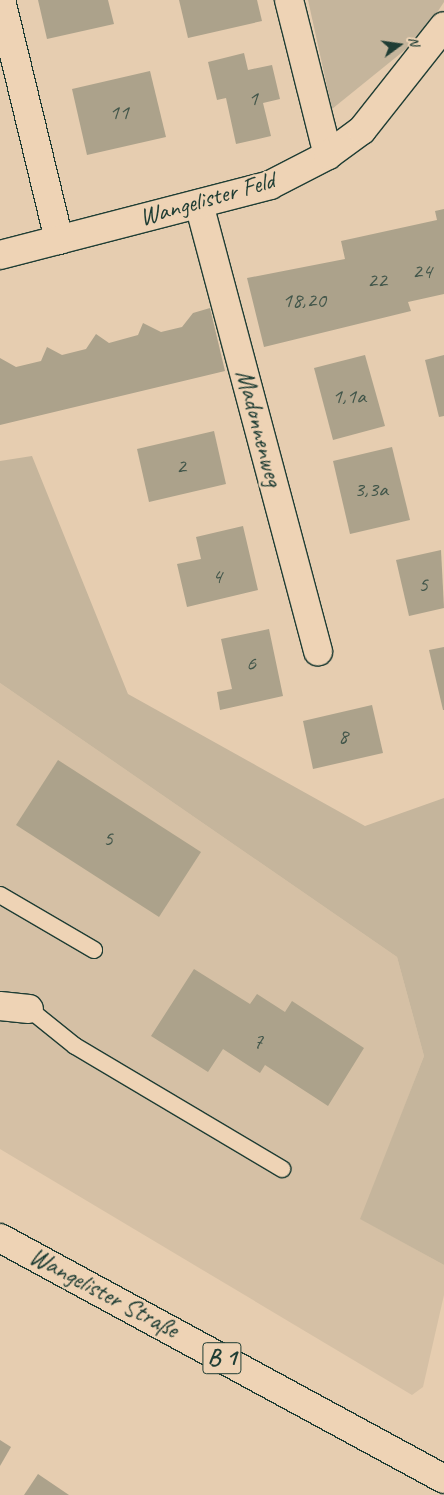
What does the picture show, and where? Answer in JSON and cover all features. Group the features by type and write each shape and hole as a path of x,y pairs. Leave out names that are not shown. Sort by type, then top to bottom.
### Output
{"street":[{"path":"1,0 59,240"},
{"path":"289,0 328,155"},
{"name":"Wangelister Feld","path":"0,255 270,185 328,155 362,130 440,41"},
{"name":"Madonnenweg","path":"199,204 318,651"},
{"path":"0,1006 29,1010"},
{"name":"Wangelister Straße","path":"0,1238 444,1479"}],"lane":[{"path":"0,895 94,950"},
{"path":"29,1010 76,1046 282,1169"}],"shaded area":[{"path":"308,0 444,0 444,2 421,37 332,109"},
{"path":"32,456 128,694 365,826 444,798 444,1265 360,1219 424,1056 397,957 0,683 0,461"},
{"path":"0,683 397,957 424,1056 361,1219 444,1265 444,1295 423,1387 412,1395 0,1149"}],"building":[{"path":"38,0 108,0 114,24 47,39"},
{"path":"179,0 257,0 262,21 188,38"},
{"path":"244,53 248,70 272,65 280,99 263,103 271,136 236,144 226,98 217,100 208,62"},
{"path":"150,71 166,137 87,155 72,89"},
{"path":"444,209 444,294 408,302 411,311 264,347 247,278 345,259 341,241 437,220 435,211"},
{"path":"210,308 225,371 0,425 0,358 16,367 41,361 47,347 62,355 86,349 96,334 109,343 138,335 143,323 161,332 182,327 193,313"},
{"path":"365,355 385,426 333,440 314,368"},
{"path":"444,355 444,416 439,417 425,360"},
{"path":"214,431 226,484 149,502 137,449"},
{"path":"392,447 410,520 350,534 333,461"},
{"path":"243,526 258,590 187,607 177,564 201,559 196,537"},
{"path":"441,550 444,608 409,616 396,560"},
{"path":"269,629 283,696 220,710 217,692 232,689 221,639"},
{"path":"444,647 444,710 443,710 429,650"},
{"path":"372,705 383,753 313,769 303,721"},
{"path":"58,760 201,852 159,917 16,825"},
{"path":"194,969 250,1004 257,994 285,1012 292,1001 364,1048 328,1106 265,1065 260,1073 223,1049 208,1072 151,1036"},
{"path":"0,1440 11,1447 0,1466"},
{"path":"38,1474 69,1495 24,1495"}]}
